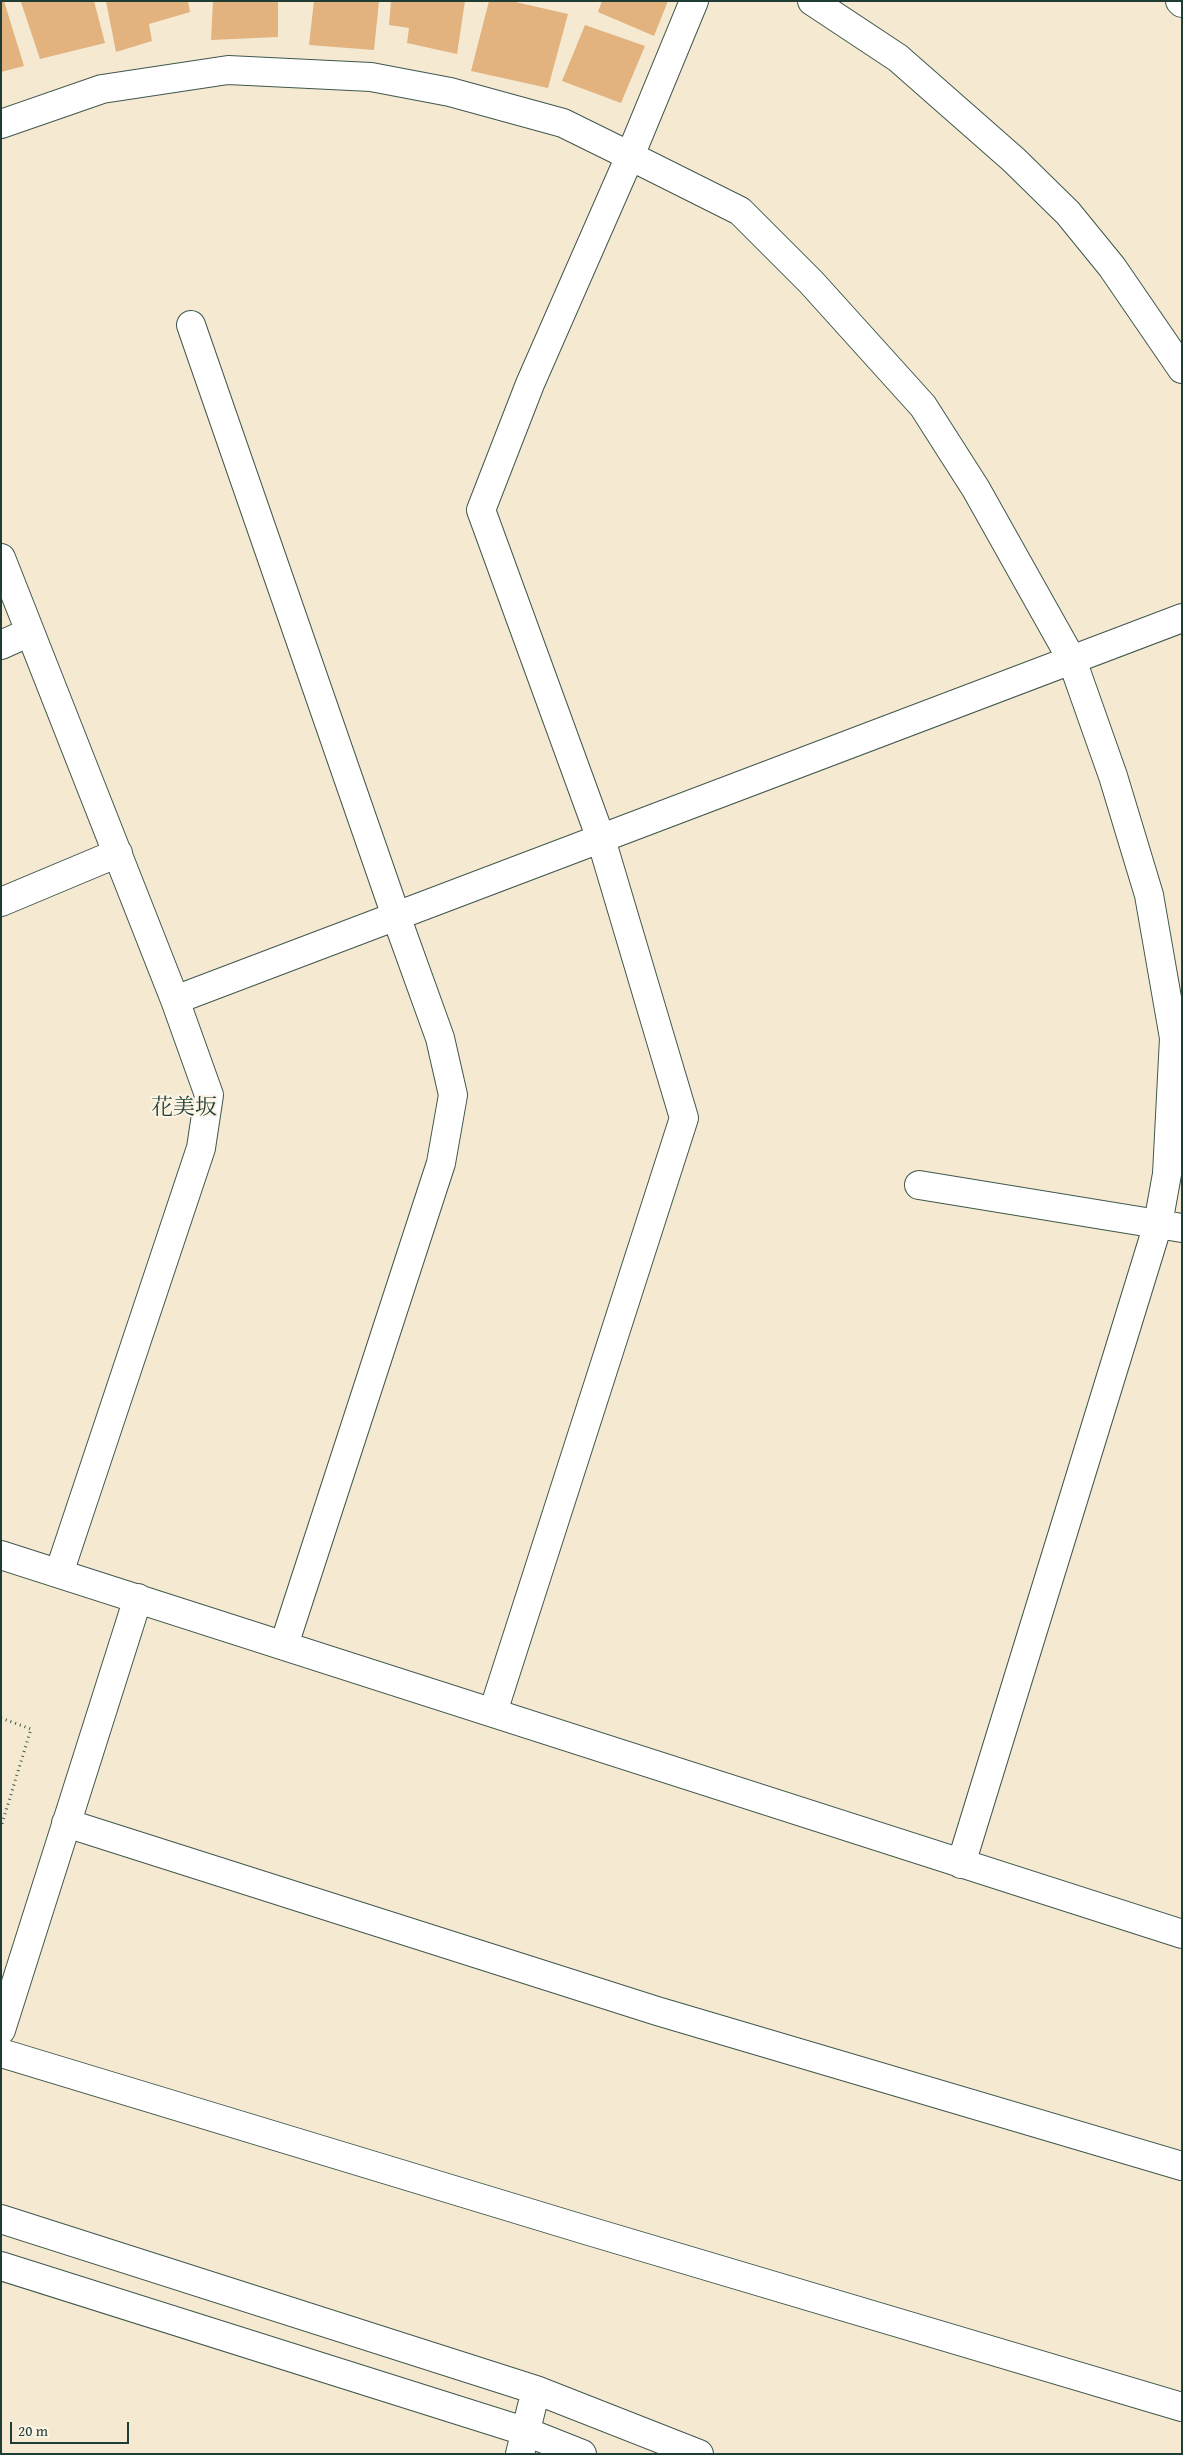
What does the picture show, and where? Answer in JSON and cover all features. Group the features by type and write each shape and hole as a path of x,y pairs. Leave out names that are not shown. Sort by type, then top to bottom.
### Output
{"street":[{"path":"493,1712 684,1118 600,839 480,510 530,384 630,156 694,1"},
{"path":"812,1 898,58 1014,160 1061,207 1112,267 1182,369"},
{"path":"1,124 102,89 228,70 371,77 450,92 563,122 740,211 811,282 923,406 976,489 1072,660 1113,776 1149,895 1174,1038 1167,1174 1170,1226 962,1864"},
{"path":"191,325 440,1038 453,1095 441,1163 284,1645"},
{"path":"1,558 175,1000 209,1095 201,1148 59,1573"},
{"path":"175,1000 1182,618"},
{"path":"1,645 30,632"},
{"path":"1,902 118,853"},
{"path":"920,1185 1170,1226"},
{"path":"1,1555 1182,1934"},
{"path":"1,2030 138,1598"},
{"path":"66,1823 657,2011 1182,2166"},
{"path":"1,2053 589,2231 1182,2407"},
{"path":"1,2219 536,2390 699,2454"},
{"path":"1,2266 522,2443 582,2454"},
{"path":"522,2443 536,2390"}],"path":[{"path":"1,1718 31,1729 1,1827"}],"building":[{"path":"1,1 4,1 24,66 1,72"},
{"path":"94,1 105,43 40,59 21,2"},
{"path":"106,1 188,1 190,12 149,24 152,41 116,52"},
{"path":"213,1 278,1 278,37 211,40"},
{"path":"314,1 379,1 374,50 309,45"},
{"path":"391,1 465,1 457,54 407,43 409,28 389,25"},
{"path":"489,1 511,1 568,14 548,88 471,71"},
{"path":"602,1 668,1 654,36 598,12"},
{"path":"585,25 645,46 621,103 562,81"}],"district":[{"name":"花美坂","path":"184,1108"}]}
